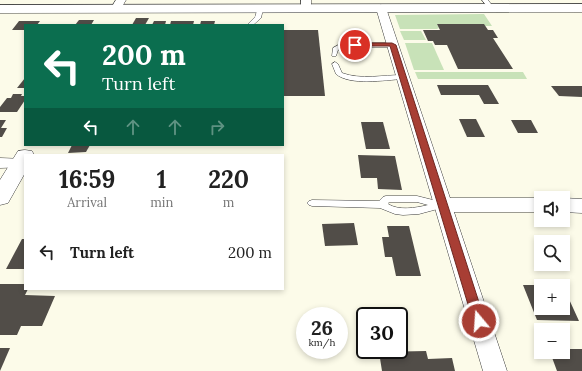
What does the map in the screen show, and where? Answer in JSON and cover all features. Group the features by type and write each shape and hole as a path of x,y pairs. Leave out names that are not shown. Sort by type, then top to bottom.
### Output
{"street":[{"path":"0,9 119,4 260,8 306,4 381,8 488,4 582,8"},
{"path":"109,20 119,4"},
{"path":"381,8 495,371"},
{"path":"0,163 24,158"},
{"path":"0,197 24,158"},
{"path":"442,204 534,205"},
{"path":"570,205 582,206"}],"lane":[{"path":"251,24 258,18 260,8"},
{"path":"334,55 335,49 342,45 392,45"},
{"path":"335,64 339,74 343,76 360,78 403,77"},
{"path":"312,203 382,205 388,210 421,211 442,204"}],"green space":[{"path":"484,14 492,26 485,26 483,24 437,24 439,28 437,29 400,29 395,15"},
{"path":"400,31 421,31 426,40 404,40"},
{"path":"405,43 432,43 444,70 414,70"},
{"path":"415,72 523,72 527,79 418,79"}],"building":[{"path":"136,18 149,18 146,24 133,24"},
{"path":"79,20 94,20 92,24 76,24"},
{"path":"19,21 40,21 38,24 24,24 24,30 12,30"},
{"path":"154,21 166,21 165,24 152,24"},
{"path":"171,21 194,21 193,24 170,24"},
{"path":"201,21 215,21 214,24 200,24"},
{"path":"437,24 484,24 488,30 493,30 498,38 493,38 513,69 458,69 447,45 435,45 433,41 428,41 423,30 440,30"},
{"path":"284,30 318,30 325,96 284,96"},
{"path":"24,79 24,88 17,88"},
{"path":"437,85 488,85 499,104 484,104 479,95 441,95"},
{"path":"551,86 582,86 582,97 559,96"},
{"path":"13,94 22,94 21,96 24,96 24,102 17,112 0,112 0,107 7,98 11,98"},
{"path":"459,119 476,119 485,137 467,137"},
{"path":"0,120 6,120 1,128 7,128 2,137 0,137"},
{"path":"511,120 531,120 538,133 518,133"},
{"path":"361,122 383,122 390,149 366,149"},
{"path":"72,146 89,146 86,152 68,153"},
{"path":"358,155 395,156 402,190 378,189 377,178 361,178"},
{"path":"354,223 358,245 325,246 322,224"},
{"path":"387,226 409,226 421,276 396,276 392,257 385,257 382,237 389,237"},
{"path":"22,239 24,239 24,269 6,269"},
{"path":"0,284 24,284 24,290 28,290 25,295 55,296 42,326 21,326 17,335 0,335"},
{"path":"523,285 534,285 534,312"},
{"path":"570,301 579,321 537,320 535,315 570,315"},
{"path":"0,348 10,348 0,371"},
{"path":"570,349 582,349 582,371 557,371 553,359 570,359"},
{"path":"408,351 426,351 428,359 452,358 455,371 382,371 380,359 408,359"}],"route":[{"path":"355,45 392,45 479,321"}]}
